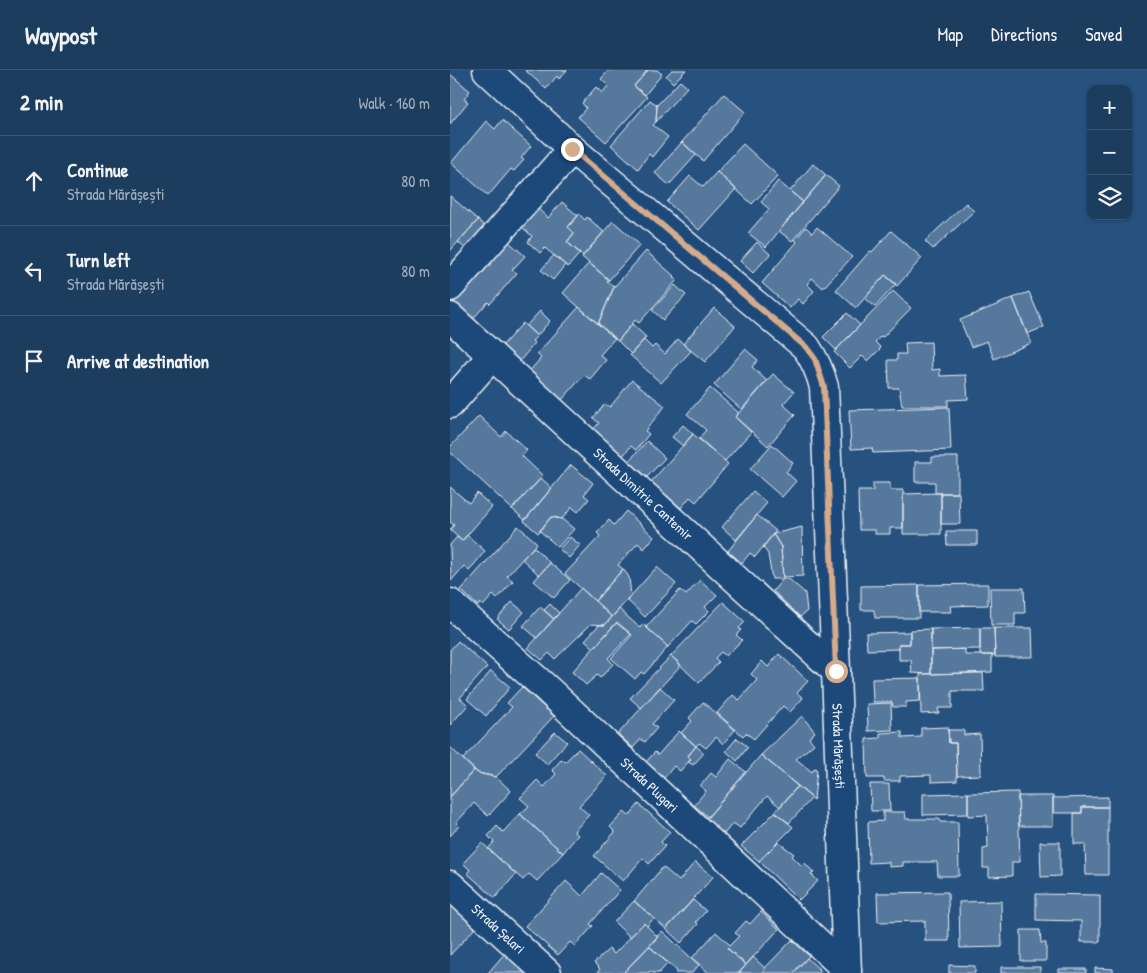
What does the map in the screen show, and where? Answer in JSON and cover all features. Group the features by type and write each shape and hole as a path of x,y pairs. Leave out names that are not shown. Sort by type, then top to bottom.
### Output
{"street":[{"name":"Strada Mărășești","path":"487,70 572,149 806,347 815,359 824,387 847,972"},
{"path":"450,287 572,149"},
{"name":"Strada Dimitrie Cantemir","path":"450,317 491,357 836,671"},
{"path":"450,404 491,357"},
{"name":"Strada Plugari","path":"450,603 546,688 847,972"},
{"name":"Strada Șelari","path":"450,885 546,973"}],"building":[{"path":"525,70 567,70 559,79 557,76 546,89"},
{"path":"609,70 648,70 634,86 647,97 606,142 578,117 586,108 582,103 596,87 602,93 608,86 601,79"},
{"path":"648,70 657,70 662,74 645,95 634,86"},
{"path":"672,70 686,70 673,83 666,76"},
{"path":"450,74 470,91 464,99 468,102 450,124"},
{"path":"680,81 687,87 656,122 657,105"},
{"path":"724,94 745,112 703,161 682,142"},
{"path":"650,100 657,105 656,122 653,125 668,137 652,157 649,154 638,169 611,145"},
{"path":"502,120 531,146 521,158 524,160 514,171 511,169 488,196 451,163 486,121 495,129"},
{"path":"682,142 696,155 669,185 655,173"},
{"path":"743,144 778,176 752,204 717,172"},
{"path":"813,164 826,175 803,202 790,191"},
{"path":"717,172 736,189 699,230 667,202 690,176 703,187"},
{"path":"826,175 839,186 792,241 779,231"},
{"path":"778,181 803,202 766,247 748,233 769,209 761,202"},
{"path":"450,196 478,220 450,251"},
{"path":"562,202 578,216 568,227 574,233 567,242 580,253 568,267 545,248 540,253 528,242 532,236 521,226 537,208 548,218"},
{"path":"966,203 974,211 933,249 925,241"},
{"path":"579,214 585,220 587,217 604,232 583,256 567,242 574,233 568,227"},
{"path":"478,220 490,231 470,253 458,242"},
{"path":"613,221 640,245 609,280 582,257"},
{"path":"806,227 812,233 817,227 852,257 823,288 812,278 807,284 814,291 803,304 798,299 790,308 762,283 797,242 795,240"},
{"path":"891,231 922,258 897,286 885,275 856,308 836,290 870,251 872,252"},
{"path":"502,236 525,256 512,270 517,273 490,304 488,302 470,322 453,306 451,298"},
{"path":"757,242 770,254 753,273 740,261"},
{"path":"646,251 677,280 639,323 635,320 618,341 598,324 614,287"},
{"path":"554,255 565,265 553,280 541,270"},
{"path":"589,263 609,280 607,281 614,287 598,324 563,293"},
{"path":"885,275 896,284 875,307 865,298"},
{"path":"675,285 686,295 663,320 652,310"},
{"path":"893,291 911,308 883,337 881,336 875,342 881,348 868,361 862,356 850,368 834,352"},
{"path":"1029,292 1044,327 1027,334 1013,298"},
{"path":"1013,298 1031,343 994,359 987,341 971,347 960,320"},
{"path":"579,307 615,338 600,355 606,360 590,379 584,375 561,401 528,373 541,358 537,354"},
{"path":"714,308 735,326 705,362 683,344"},
{"path":"540,311 550,321 537,336 526,326"},
{"path":"847,313 860,325 836,350 823,337"},
{"path":"523,323 537,336 532,341 535,343 518,363 500,348"},
{"path":"632,324 646,337 631,354 618,341"},
{"path":"678,339 691,351 661,383 630,355 644,340 652,348 655,345 665,354"},
{"path":"931,342 932,370 940,369 940,376 966,375 968,399 948,400 948,406 902,406 899,388 889,388 888,360 897,360 897,354 906,354 905,343"},
{"path":"745,349 758,360 752,367 767,381 742,410 714,385"},
{"path":"773,374 794,392 783,404 795,415 768,446 735,417"},
{"path":"632,380 665,406 645,431 649,434 636,450 631,446 622,457 591,432 599,423 593,418 605,404 610,407"},
{"path":"710,388 739,413 735,417 751,432 725,461 699,438 706,430 687,414"},
{"path":"949,407 951,450 873,453 872,448 851,449 849,410"},
{"path":"479,416 501,437 506,431 527,450 522,456 543,476 512,509 450,452 450,447"},
{"path":"683,425 693,434 683,446 672,437"},
{"path":"693,434 728,464 696,502 690,497 681,508 651,482"},
{"path":"647,441 665,458 647,477 629,461"},
{"path":"772,444 793,463 786,472 796,481 782,497 750,469"},
{"path":"932,457 958,457 958,493 935,493 935,482 915,482 915,462 932,462"},
{"path":"571,465 593,483 584,495 589,499 578,512 572,507 562,519 551,517 538,533 524,521"},
{"path":"541,478 552,488 525,520 512,509"},
{"path":"873,483 890,483 890,490 903,490 903,528 890,528 890,534 875,534 875,530 859,530 858,491 873,491"},
{"path":"450,487 469,503 477,493 492,507 462,541 450,530 454,525 450,522"},
{"path":"753,491 767,503 736,540 722,527"},
{"path":"941,493 941,534 903,534 903,494"},
{"path":"941,493 959,493 960,524 941,524"},
{"path":"626,511 654,537 644,549 638,543 618,565 623,569 595,601 565,574 600,536 597,533 609,520 614,525"},
{"path":"757,515 776,531 755,557 750,553 742,563 728,551"},
{"path":"551,517 562,519 574,529 558,547 540,531"},
{"path":"518,526 537,543 507,576 513,581 497,599 493,595 483,606 480,603 478,606 461,590"},
{"path":"802,527 803,576 783,577 781,547 773,534"},
{"path":"946,531 977,531 977,545 947,545"},
{"path":"773,534 781,547 783,579 772,579 768,554 763,547"},
{"path":"467,535 485,551 469,571 464,566 451,581 450,545 457,537 462,541"},
{"path":"570,537 580,545 569,558 559,549"},
{"path":"534,547 550,563 539,575 522,559"},
{"path":"550,563 570,580 554,598 534,581"},
{"path":"657,567 676,584 645,617 627,600"},
{"path":"623,569 629,577 631,596 612,617 595,601"},
{"path":"783,579 789,579 805,593 807,611 800,617 773,591"},
{"path":"700,580 717,595 705,607 709,611 696,624 692,621 668,647 646,627 680,590 686,595"},
{"path":"988,584 988,605 950,606 951,612 919,612 919,585"},
{"path":"919,585 919,618 875,618 874,610 861,610 861,586"},
{"path":"581,588 612,617 605,625 591,624 555,659 549,653 542,660 528,648"},
{"path":"990,588 1024,588 1025,613 1015,613 1015,625 991,625"},
{"path":"512,602 524,612 509,629 497,619"},
{"path":"723,602 745,622 739,628 741,630 736,635 742,640 726,656 721,652 715,658 719,662 699,683 671,656"},
{"path":"550,604 559,613 554,619 544,610"},
{"path":"540,607 554,619 537,638 523,626"},
{"path":"619,609 640,628 643,624 668,647 644,674 641,672 635,679 611,658 632,635 617,622 594,648 585,640 599,625 605,625"},
{"path":"616,623 631,634 608,658 613,664 600,678 597,675 586,685 572,672"},
{"path":"980,628 980,649 931,650 931,629"},
{"path":"980,628 994,628 995,655 980,655"},
{"path":"994,628 1032,628 1033,657 995,657"},
{"path":"931,629 931,674 912,673 911,660 899,660 899,644 910,644 910,630"},
{"path":"910,632 910,644 899,644 899,649 867,650 866,633"},
{"path":"458,641 487,667 460,698 468,705 450,725 450,650"},
{"path":"965,649 965,655 992,655 992,672 931,674 931,650"},
{"path":"779,654 808,681 797,693 803,698 790,712 783,706 754,739 746,733 743,736 717,713 733,695 739,700 757,680 751,674 762,661 768,667"},
{"path":"671,656 681,665 641,708 630,698"},
{"path":"491,671 510,687 486,716 467,699"},
{"path":"983,673 984,691 952,691 952,708 938,708 939,713 921,714 920,674"},
{"path":"920,678 920,701 906,702 906,707 893,707 892,702 873,702 872,679"},
{"path":"522,687 554,716 496,777 478,773 463,759 512,707 507,703"},
{"path":"660,687 674,700 652,724 657,728 645,742 641,739 633,748 618,734"},
{"path":"703,702 735,730 723,744 716,737 706,748 699,743 696,746 681,733 692,721 689,718"},
{"path":"891,703 892,730 868,731 867,704"},
{"path":"802,716 815,732 809,738 814,744 796,759 812,772 815,768 817,770 814,800 761,755"},
{"path":"948,727 949,743 956,743 957,781 931,782 931,775 900,776 900,781 884,781 884,778 867,778 866,739 880,738 880,733 902,732 902,738 921,737 921,728"},
{"path":"948,730 964,730 964,735 980,734 981,775 957,776 956,743 949,743"},
{"path":"679,731 696,746 688,756 691,759 680,771 674,766 664,778 646,762 655,752 658,755"},
{"path":"555,732 567,742 547,764 535,753"},
{"path":"737,738 748,747 737,761 726,751"},
{"path":"696,746 704,753 693,765 688,762 691,759 688,756"},
{"path":"450,747 474,770 450,797"},
{"path":"578,749 607,776 579,806 589,815 574,831 578,835 563,853 520,814 529,806 520,798 537,780 544,787 556,774 552,770 562,759 565,762"},
{"path":"761,755 798,786 780,807 767,796 740,828 733,823 724,834 706,819"},
{"path":"730,759 746,772 708,817 694,805 706,791 700,786 711,773 716,777"},
{"path":"474,770 478,773 496,777 511,791 488,816 474,803 456,823 459,826 450,836 450,797"},
{"path":"870,784 889,784 890,811 871,811"},
{"path":"798,786 812,798 789,823 775,812"},
{"path":"1018,792 1020,862 1012,862 1012,876 989,877 989,868 983,868 983,849 988,848 987,815 968,816 968,793"},
{"path":"968,793 968,814 923,815 923,794"},
{"path":"1018,796 1053,796 1053,826 1019,826"},
{"path":"1108,797 1108,807 1082,807 1082,813 1053,813 1053,798"},
{"path":"639,804 670,832 661,842 665,846 649,864 643,858 623,881 594,856 615,832 610,827 624,812 629,816"},
{"path":"1082,807 1108,807 1108,875 1086,875 1085,844 1074,844 1074,813 1082,813"},
{"path":"775,812 793,827 759,861 741,846"},
{"path":"883,812 905,812 906,819 940,819 940,822 958,822 959,876 938,876 937,862 903,862 903,866 889,867 889,862 869,863 868,822 883,821"},
{"path":"520,814 563,853 537,881 529,874 523,880 488,849 494,842 488,836 497,826 503,832"},
{"path":"778,842 794,854 792,856 801,865 804,862 814,873 811,874 818,881 799,900 759,861"},
{"path":"1040,842 1060,842 1060,876 1041,877"},
{"path":"482,843 516,874 495,898 467,873 470,870 463,863"},
{"path":"695,862 713,877 666,929 634,901 663,867 679,881"},
{"path":"601,873 620,890 590,924 593,926 575,946 570,942 558,955 525,926 566,881 582,896"},
{"path":"948,892 949,941 925,941 925,921 878,922 877,893"},
{"path":"1036,894 1100,895 1100,942 1081,942 1081,921 1036,920"},
{"path":"450,900 477,926 450,955"},
{"path":"693,900 706,911 696,922 698,924 681,943 666,929"},
{"path":"634,901 654,918 647,926 644,923 630,937 614,922"},
{"path":"1001,901 1002,947 960,948 959,902"},
{"path":"761,912 779,929 746,965 727,948 739,936 735,933 746,921 750,924"},
{"path":"644,923 658,937 623,973 597,973 600,969 594,963 609,949 614,954"},
{"path":"1021,930 1040,930 1041,943 1046,943 1046,961 1021,961"},
{"path":"662,931 699,965 692,973 675,973 677,971 649,946"},
{"path":"716,932 730,945 727,948 746,965 739,973 709,973 692,958"},
{"path":"792,940 809,956 793,973 763,973 765,968"},
{"path":"649,946 668,963 659,973 650,971 648,973 623,973"},
{"path":"505,953 528,973 488,973"},
{"path":"753,957 765,968 763,973 739,973"},
{"path":"807,958 821,971 819,973 793,973"},
{"path":"949,965 975,966 975,973 949,973"},
{"path":"1001,967 1040,967 1040,973 1001,973"},
{"path":"1095,968 1113,969 1113,973 1095,973"},
{"path":"1059,969 1086,969 1086,973 1059,973"}],"route":[{"path":"572,149 806,347 815,359 824,387 836,671"}]}
